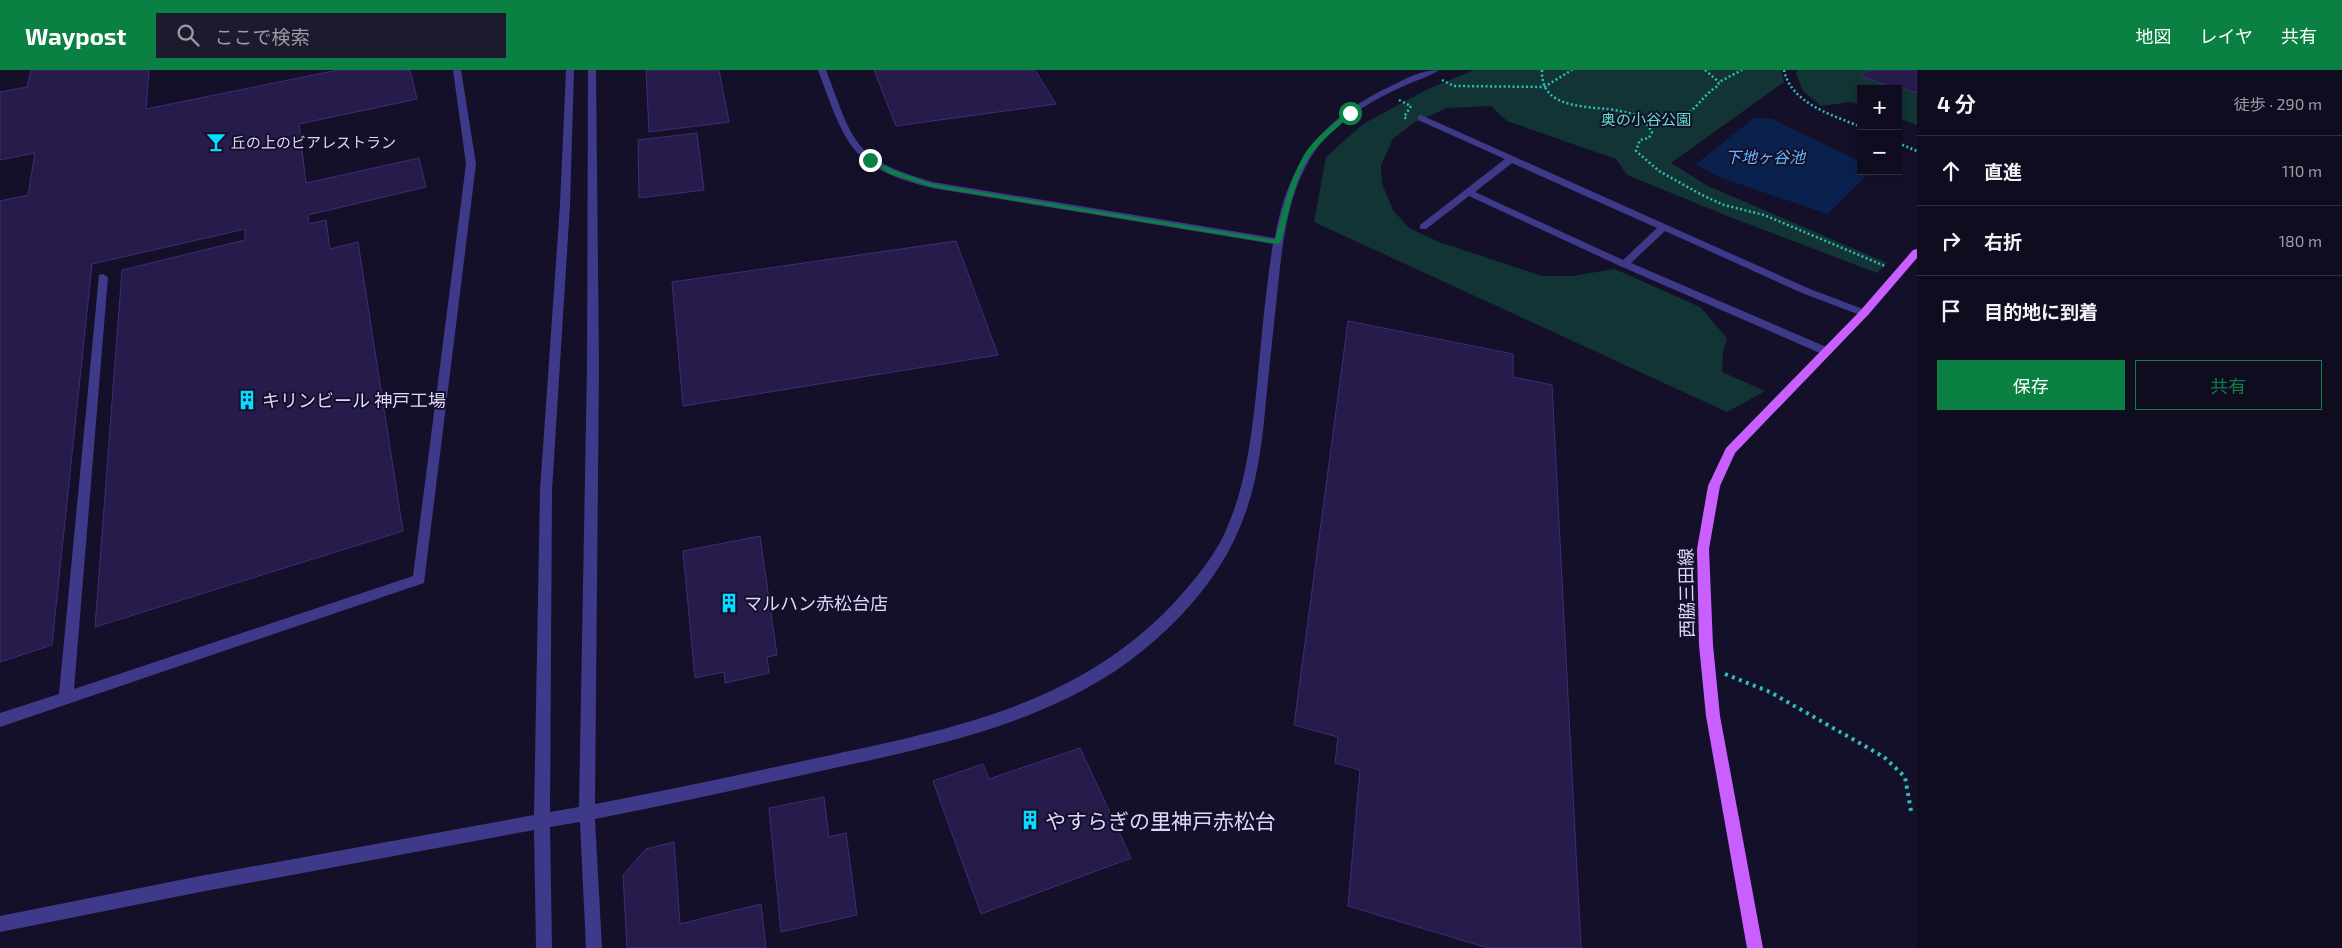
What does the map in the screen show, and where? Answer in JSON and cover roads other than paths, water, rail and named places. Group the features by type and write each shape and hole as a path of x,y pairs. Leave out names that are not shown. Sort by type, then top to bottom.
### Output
{"main road":[{"name":"西脇三田線","path":"1755,948 1713,716 1708,667 1703,549 1714,486 1730,451 1756,422 1864,313 1917,252"}],"street":[{"path":"0,720 419,579 470,164 457,70"},
{"path":"544,948 542,823 546,490 565,205 570,70"},
{"path":"592,70 593,367 587,814 594,948"},
{"path":"822,70 854,146 870,160 892,173 932,186 1278,242"},
{"path":"0,924 268,872 542,823 915,744 990,723 1044,702 1106,670 1145,640 1180,606 1208,571 1231,535 1254,460 1278,242 1290,195 1307,155 1326,133 1350,113 1384,91 1431,71"},
{"path":"1421,118 1510,160 1806,292 1864,313"},
{"path":"1423,227 1510,160"},
{"path":"1468,192 1624,264 1827,352"},
{"path":"1624,264 1663,228"},
{"path":"66,698 103,277"}],"water":[{"name":"下地ヶ谷池","path":"1754,118 1772,119 1857,160 1857,175 1867,175 1828,214 1719,177 1696,164"}],"place":[{"name":"丘の上のビアレストラン","path":"216,142"},
{"name":"キリンビール 神戸工場","path":"247,400"},
{"name":"マルハン赤松台店","path":"729,603"},
{"name":"やすらぎの里神戸赤松台","path":"1030,820"}],"park label":[{"name":"奥の小谷公園","path":"1646,119"}]}
